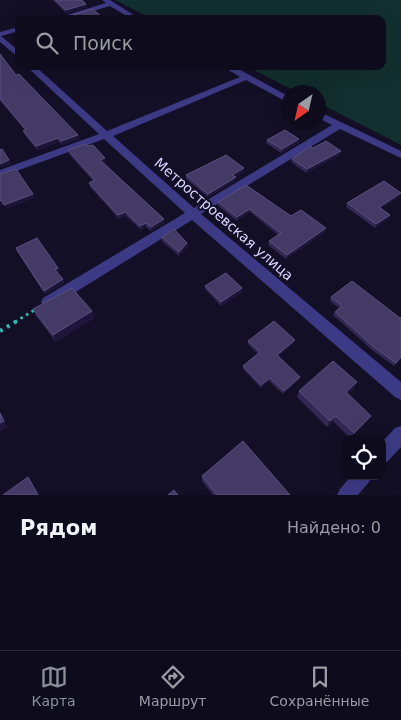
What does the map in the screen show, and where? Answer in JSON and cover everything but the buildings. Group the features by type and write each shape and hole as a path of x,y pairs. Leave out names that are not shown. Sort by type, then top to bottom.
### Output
{"street":[{"path":"68,15 107,2 130,15"},
{"path":"0,34 15,30"},
{"path":"0,38 15,52"},
{"name":"Метростроевская улица","path":"34,70 192,213 401,392"},
{"path":"234,70 281,95"},
{"path":"0,174 106,135 247,77"},
{"path":"326,118 401,155"},
{"path":"48,302 339,125"},
{"path":"386,451 401,434"},
{"path":"346,495 359,480"}],"path":[{"path":"0,331 48,302"}],"green space":[{"path":"115,0 401,0 401,145 326,107 326,85 283,85 254,70 386,70 386,15 144,15"}]}
